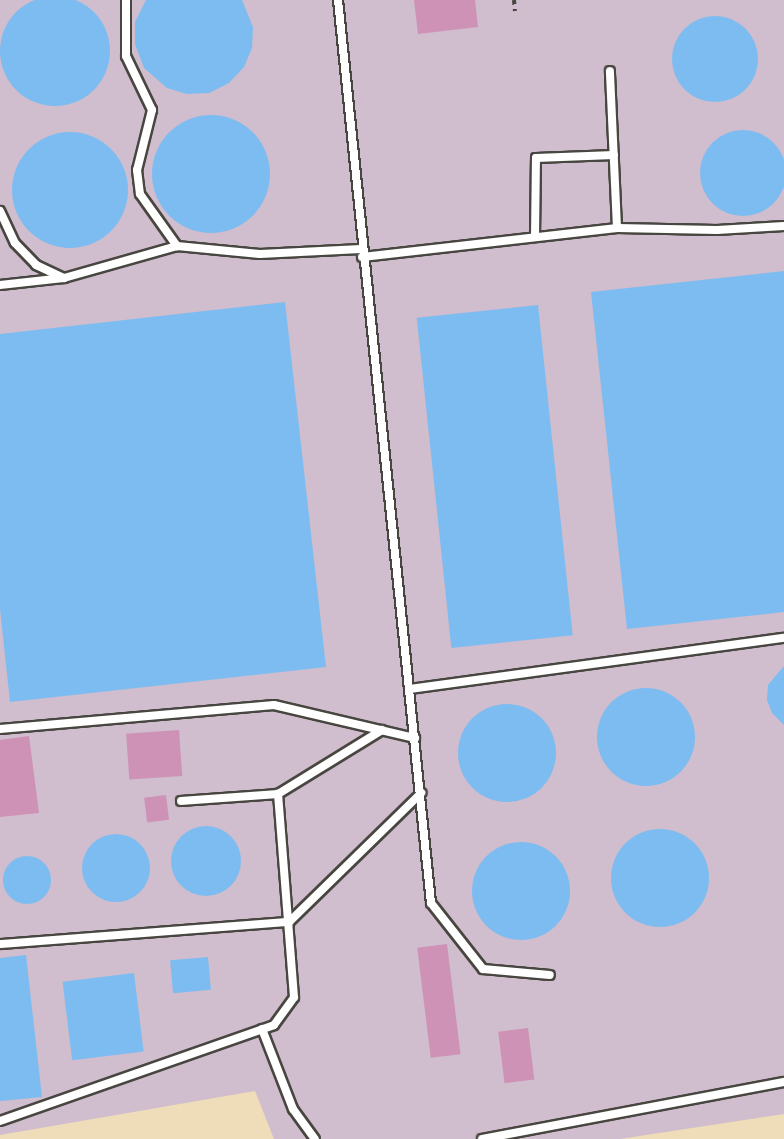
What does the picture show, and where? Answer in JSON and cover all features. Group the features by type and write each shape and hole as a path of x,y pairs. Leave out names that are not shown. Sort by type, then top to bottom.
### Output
{"lane":[{"path":"126,0 126,56 153,110 137,170 140,194 177,246"},
{"path":"338,0 362,253 432,903 483,969 550,975"},
{"path":"610,71 617,228"},
{"path":"535,237 536,158 614,155"},
{"path":"0,211 15,243 36,265 64,278"},
{"path":"0,285 64,278 177,246 260,254 362,253 617,228 717,230 784,226"},
{"path":"410,689 784,638"},
{"path":"0,729 274,705 415,738"},
{"path":"182,801 278,794 382,730"},
{"path":"0,944 289,922 421,793"},
{"path":"0,1121 274,1025 294,997 278,794"},
{"path":"262,1029 292,1109 315,1139"},
{"path":"482,1139 784,1082"}],"path":[{"path":"514,0 515,11"}],"shaded area":[{"path":"0,0 784,0 784,1114 620,1139 274,1139 255,1091 0,1135"}],"water":[{"path":"55,-4 76,0 94,12 106,30 110,51 106,72 94,90 76,102 55,106 34,102 16,90 4,72 0,51 4,30 16,12 34,0"},
{"path":"146,0 242,0 253,27 252,48 244,67 229,83 209,93 187,94 167,88 144,68 135,44 135,22"},
{"path":"715,16 732,19 746,28 755,42 758,59 755,76 746,90 732,99 715,102 698,99 684,90 675,76 672,59 675,42 684,28 698,19"},
{"path":"211,115 244,125 260,141 270,174 260,207 244,223 211,233 178,223 162,207 152,174 162,141 178,125"},
{"path":"743,130 767,137 779,149 786,173 779,197 767,209 743,216 719,209 707,197 700,173 707,149 719,137"},
{"path":"70,132 92,136 111,149 124,168 128,190 124,212 111,231 92,244 70,248 48,244 29,231 16,212 12,190 16,168 29,149 48,136"},
{"path":"784,271 784,612 627,629 591,292"},
{"path":"285,302 326,667 10,702 0,609 0,334"},
{"path":"538,305 573,635 451,648 417,318"},
{"path":"784,666 784,725 772,713 767,700 768,685"},
{"path":"646,688 665,692 681,702 691,718 695,737 691,756 681,772 665,782 646,786 627,782 611,772 601,756 597,737 601,718 611,702 627,692"},
{"path":"507,704 526,708 542,718 552,734 556,753 552,772 542,788 526,798 507,802 488,798 472,788 462,772 458,753 462,734 472,718 488,708"},
{"path":"206,826 219,829 231,836 238,848 241,861 238,874 231,886 219,893 206,896 193,893 181,886 174,874 171,861 174,848 181,836 193,829"},
{"path":"660,829 679,833 695,843 705,859 709,878 705,897 695,913 679,923 660,927 641,923 625,913 615,897 611,878 615,859 625,843 641,833"},
{"path":"109,834 123,834 135,839 145,849 150,868 145,887 135,897 123,902 109,902 97,897 87,887 82,875 82,861 87,849 97,839"},
{"path":"521,842 540,846 556,856 566,872 570,891 566,910 556,926 540,936 521,940 502,936 486,926 476,910 472,891 476,872 486,856 502,846"},
{"path":"22,856 32,856 47,866 51,880 47,894 41,900 32,904 22,904 7,894 3,885 3,875 13,860"},
{"path":"26,955 42,1097 0,1101 0,958"},
{"path":"208,957 211,990 173,993 170,960"},
{"path":"134,973 144,1051 72,1060 63,982"}],"building":[{"path":"414,0 475,0 478,27 418,34"},
{"path":"179,730 182,776 129,780 126,734"},
{"path":"29,736 39,813 0,817 0,740"},
{"path":"166,795 169,820 147,822 144,798"},
{"path":"447,944 461,1054 431,1058 417,948"},
{"path":"528,1028 534,1080 505,1083 498,1032"}]}
